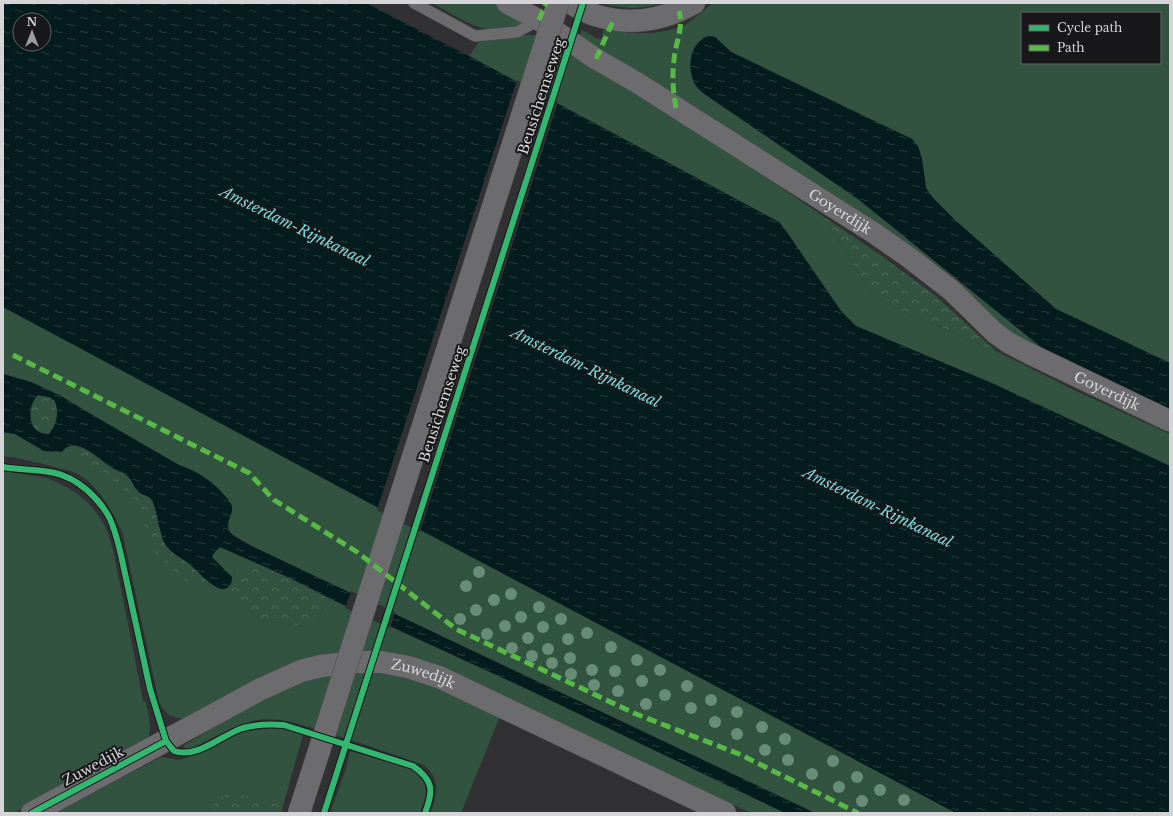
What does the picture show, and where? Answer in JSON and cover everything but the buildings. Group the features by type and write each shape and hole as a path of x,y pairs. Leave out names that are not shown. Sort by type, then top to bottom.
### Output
{"street":[{"name":"Goyerdijk","path":"507,3 539,20 596,59 636,82 815,195 907,256 951,290 995,333 1009,343 1028,354 1170,421"},
{"name":"Beusichemseweg","path":"299,813 558,3"},
{"path":"570,3 597,16 633,20 649,20 666,16 694,3"},
{"name":"Zuwedijk","path":"32,813 261,689 301,671 321,666 356,662 381,662 408,667 438,677 725,813"}],"lane":[{"path":"414,3 475,36 517,32 539,20"}],"green space":[{"path":"432,3 496,3 529,23 509,28 483,28 460,19"},
{"path":"600,3 663,3 647,7 631,8 615,7"},
{"path":"713,3 1170,3 1170,363 1056,309 955,220 934,199 926,188 922,159 918,146 912,139 731,52 715,37 709,36 703,37 703,93 858,199 1044,350 1170,409 1170,416 1058,364 578,41 582,30 596,38 601,39 604,27 629,33 666,31 684,26"},
{"path":"541,35 631,86 823,216 871,293 878,299 895,308 996,351 1076,391 1170,434 1170,466 994,384 856,326 841,311 779,222 469,56 479,42 511,36"},
{"path":"823,216 886,259 936,296 996,351 895,308 878,299 871,293"},
{"path":"3,307 375,506 956,813 815,813 262,551 231,534 228,525 232,509 228,501 217,487 203,476 179,465 61,396 31,382 3,374"},
{"path":"38,395 49,397 56,401 57,419 49,434 36,430 31,419 30,413 32,406"},
{"path":"3,432 15,434 44,451 65,448 72,445 83,447 111,468 188,563 219,588 227,588 261,621 306,626 317,623 326,596 527,689 785,813 751,813 536,713 383,652 188,719 174,717 167,713 159,702 123,535 111,509 92,485 75,473 28,460 3,456"},
{"path":"83,447 102,459 111,468 125,474 141,494 150,497 155,509 162,539 167,547 210,582 199,587 192,587 150,548 144,535 144,517 139,503 100,469 84,463 80,457"},
{"path":"3,471 47,478 62,485 88,502 102,522 109,536 113,552 143,701 146,702 150,726 147,740 14,813 3,813"},
{"path":"220,547 250,560 249,568 229,575 212,557"},
{"path":"250,560 326,596 317,623 306,626 261,621 227,588 230,586 232,577 229,575 248,568"},
{"path":"357,672 405,676 435,686 500,716 461,813 430,813 435,800 436,788 433,776 424,765 308,726 280,720 262,719 228,730 189,750 185,750 183,746 230,717 289,687 319,677"},
{"path":"270,728 283,728 303,735 283,806 257,797 211,808 207,813 55,813 161,757 179,760 189,757 243,732"},
{"path":"350,751 411,769 417,774 422,779 426,789 426,794 420,813 330,813 346,769"},
{"path":"229,794 257,797 283,806 281,813 207,813 220,797"}],"water":[{"name":"Amsterdam-Rijnkanaal","path":"3,3 366,3 469,56 779,222 841,311 856,326 994,384 1170,466 1170,813 956,813 375,506 3,307"},
{"path":"709,36 715,37 731,52 912,139 918,146 922,159 926,188 934,199 955,220 1056,309 1170,363 1170,409 1045,350 858,199 703,93 694,82 690,67 694,48 703,39"},
{"path":"3,374 31,382 61,396 211,482 231,503 232,512 228,523 228,529 232,534 245,543 815,813 785,813 527,689 333,600 290,578 220,547 212,557 232,577 232,579 227,588 218,588 167,547 161,533 153,501 149,497 139,492 127,475 123,472 111,467 80,447 67,447 62,452 44,451 15,434 3,432","holes":["38,395 49,397 55,401 57,411 54,426 49,434 36,430 30,413 34,400"]}],"pier":[{"path":"517,80 558,102 420,532 377,510"},
{"path":"351,591 395,612 390,628 345,608"}],"marked path":[{"path":"539,20 546,3"},
{"path":"676,108 673,72 680,30 679,11"},
{"path":"596,59 614,19"},
{"path":"13,355 249,473 274,500 357,552 456,629 636,714 739,754 858,813"}],"cycle path":[{"path":"324,813 583,3"},
{"path":"3,467 55,473 71,479 86,489 99,502 109,517 115,531 120,550 150,689 166,741 174,751 183,753 192,752 243,728 274,724 284,725 413,766 425,776 430,786 430,798 425,813"},
{"path":"32,813 166,741"}]}
